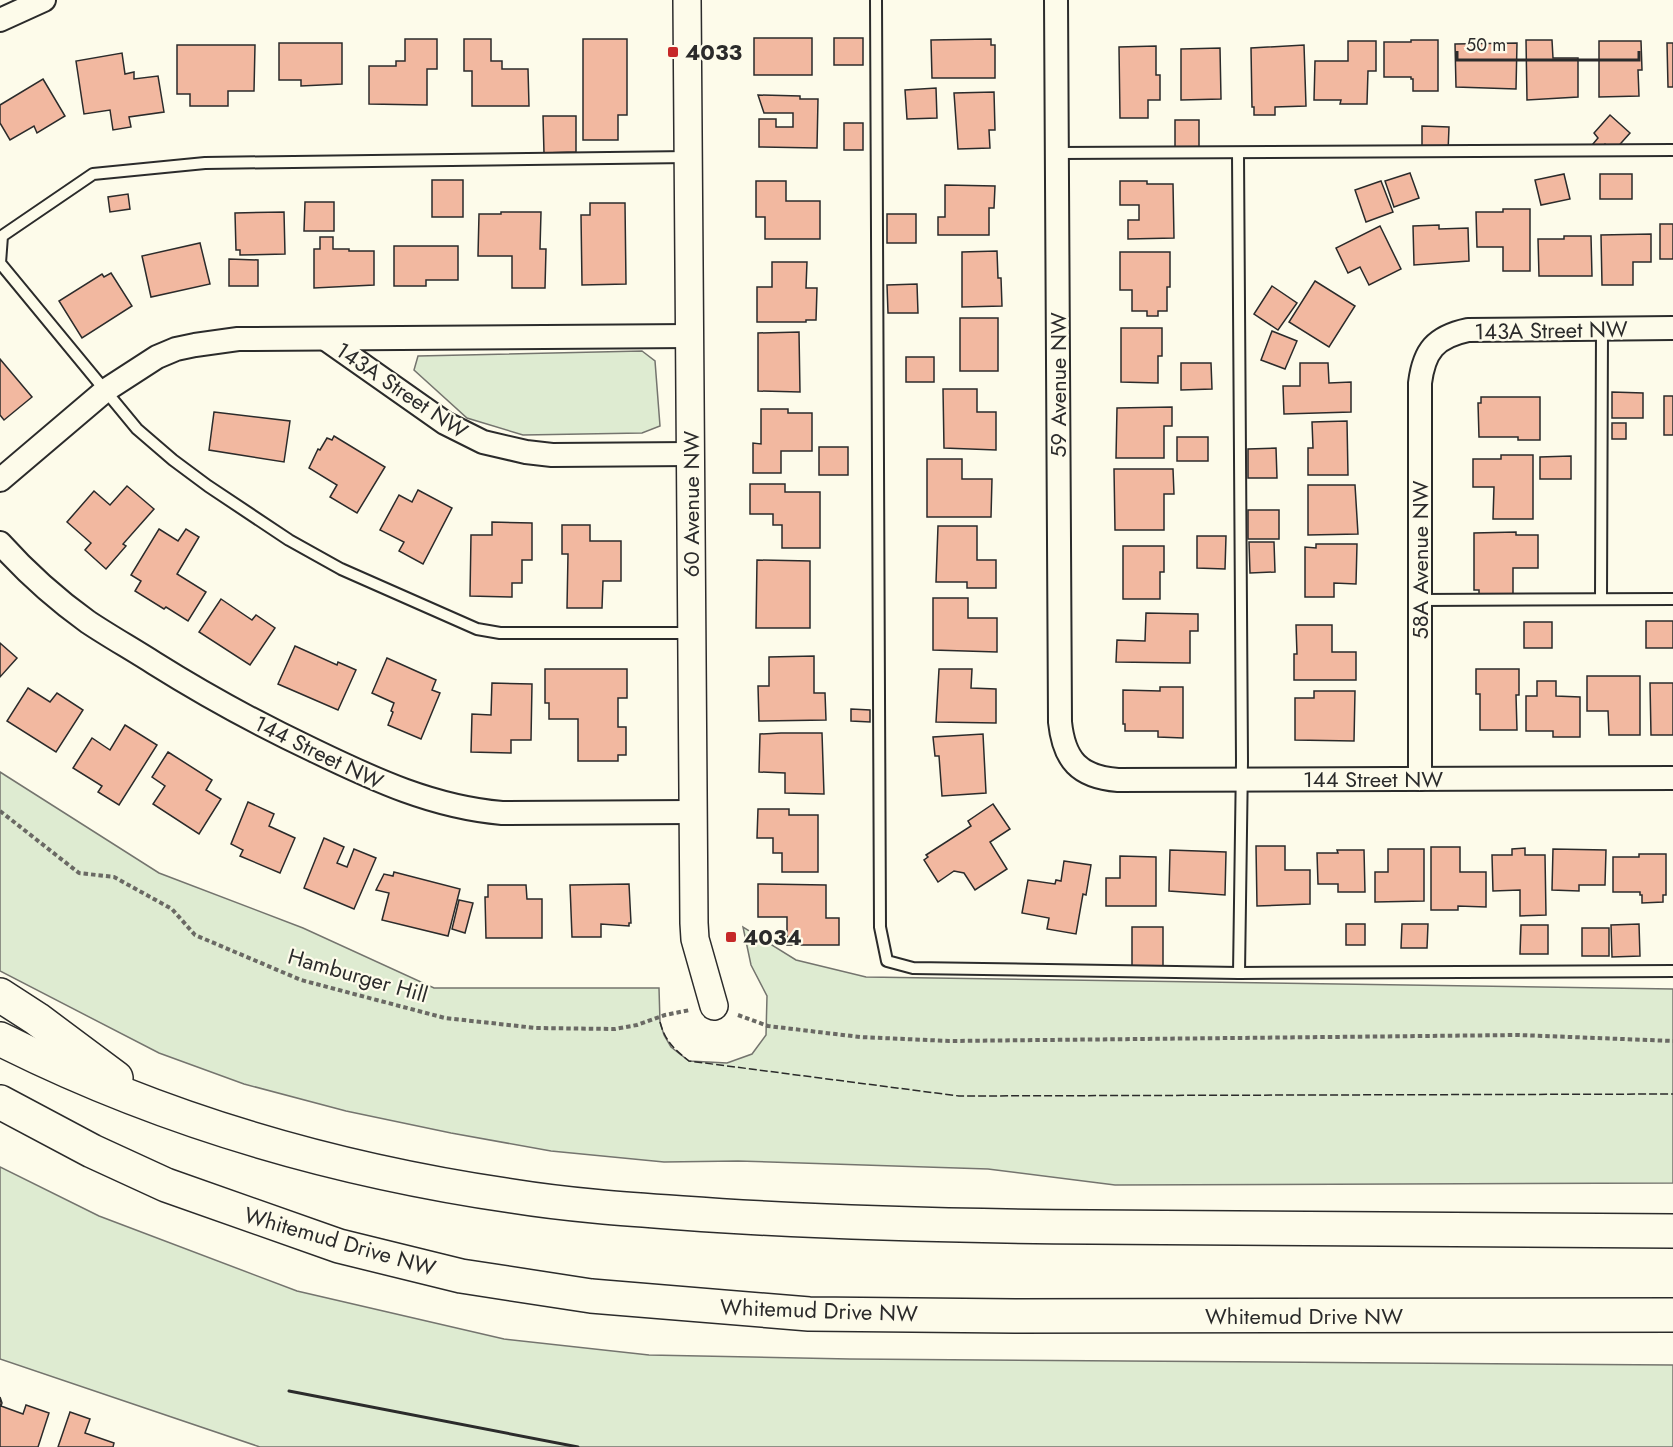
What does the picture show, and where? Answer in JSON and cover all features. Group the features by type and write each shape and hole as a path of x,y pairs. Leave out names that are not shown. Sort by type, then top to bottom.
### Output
{"highway":[{"path":"0,995 37,1019 158,1109"},
{"path":"0,1039 46,1062 158,1109 231,1133 369,1169 515,1197 607,1208 757,1219 921,1225 1673,1231"},
{"name":"Whitemud Drive NW","path":"0,1102 14,1113 166,1185 339,1246 461,1276 591,1296 809,1314 1673,1315"},
{"path":"1371,1229 1673,1215"}],"street":[{"path":"0,20 44,0"},
{"name":"60 Avenue NW","path":"687,0 691,336 692,812 695,939 714,1006"},
{"name":"59 Avenue NW","path":"1056,0 1060,722 1066,753 1076,766"},
{"name":"143A Street NW","path":"1433,345 1445,337 1468,330 1673,328"},
{"name":"143A Street NW","path":"0,480 106,390 157,357 176,349 195,345 238,339 691,336"},
{"name":"143A Street NW","path":"327,340 445,423 483,442 518,451 552,455 691,454"},
{"name":"58A Avenue NW","path":"1420,779 1420,383 1426,356 1433,345"},
{"name":"144 Street NW","path":"0,543 39,582 88,621 206,695 274,732 385,784 434,801 478,811 502,813 692,812"},
{"name":"144 Street NW","path":"1076,766 1089,775 1103,779 1673,778"}],"lane":[{"path":"876,0 879,915 887,961 913,968 1239,973 1673,971"},
{"path":"1058,153 1238,154 1673,150"},
{"path":"1238,154 1242,780 1239,973"},
{"path":"689,157 205,163 93,174 2,236 0,263 137,429 208,486 289,540 341,569 477,629 500,633 691,633"},
{"path":"1601,599 1602,329"},
{"path":"1420,600 1673,599"}],"path":[{"name":"Hamburger Hill","path":"0,811 79,873 114,877 172,909 195,935 301,980 446,1018 536,1028 615,1029 637,1025 665,1015 714,1006"},
{"path":"714,1006 768,1026 860,1037 949,1041 1519,1035 1673,1041"}],"green space":[{"path":"642,351 655,361 660,426 642,433 523,435 467,418 414,370 418,356"},
{"path":"0,772 159,873 303,928 434,988 659,988 660,1022 664,1035 671,1047 689,1061 727,1063 752,1054 766,1035 767,996 751,965 743,927 796,960 866,977 1673,989 1673,1183 1115,1185 988,1169 738,1161 664,1162 551,1151 346,1111 244,1084 159,1053 0,971"},
{"path":"0,1167 99,1216 297,1291 504,1339 649,1355 850,1359 1673,1365 1673,1447 260,1447 0,1359"}],"building":[{"path":"754,38 812,38 812,75 754,75"},
{"path":"834,38 863,38 863,65 834,65"},
{"path":"405,39 437,39 437,69 427,69 427,105 369,104 369,66 396,66 396,61 405,61"},
{"path":"464,39 491,39 491,61 502,61 502,69 528,69 529,106 472,106 472,71 464,71"},
{"path":"583,39 627,39 627,115 618,115 618,140 583,140"},
{"path":"991,39 991,45 995,45 995,78 932,78 931,40"},
{"path":"1411,40 1438,40 1438,91 1413,91 1411,77 1384,77 1384,42 1411,42"},
{"path":"1526,40 1552,40 1553,58 1578,58 1578,97 1527,100"},
{"path":"1348,41 1376,41 1376,71 1368,71 1367,104 1340,104 1341,100 1314,100 1315,61 1348,61"},
{"path":"1599,41 1641,41 1642,70 1638,70 1639,96 1599,97"},
{"path":"279,43 342,43 342,84 301,86 301,80 279,80"},
{"path":"1517,43 1516,89 1456,87 1455,44"},
{"path":"1667,43 1673,43 1673,87 1668,87"},
{"path":"177,45 255,45 254,91 228,91 228,106 190,106 190,94 177,94"},
{"path":"1304,45 1306,106 1275,107 1275,115 1254,115 1251,48"},
{"path":"1156,46 1156,75 1160,75 1160,100 1148,100 1148,118 1120,118 1119,47"},
{"path":"1220,48 1221,99 1181,100 1181,49"},
{"path":"122,53 125,74 134,72 134,79 158,76 164,112 129,117 131,127 113,130 110,110 84,114 76,61"},
{"path":"43,79 65,116 37,133 34,126 10,140 0,123 0,105"},
{"path":"936,88 937,118 907,119 905,90"},
{"path":"994,92 995,130 989,130 990,148 958,149 954,93"},
{"path":"758,95 818,99 817,148 759,147 759,119 776,119 776,127 793,127 793,113 764,113"},
{"path":"1610,115 1630,133 1614,151 1605,144 1600,150 1593,144 1598,138 1594,133"},
{"path":"543,116 576,116 576,152 544,153"},
{"path":"1175,120 1199,120 1199,149 1175,149"},
{"path":"844,123 863,123 863,150 844,150"},
{"path":"1422,126 1449,127 1448,152 1422,152"},
{"path":"1410,173 1419,198 1394,207 1385,181"},
{"path":"1564,174 1570,199 1541,205 1535,180"},
{"path":"1600,174 1632,174 1632,199 1600,199"},
{"path":"432,180 463,180 463,217 432,217"},
{"path":"756,181 786,181 786,201 820,201 820,239 765,239 765,217 756,217"},
{"path":"1120,181 1173,184 1174,238 1128,239 1128,220 1139,220 1139,205 1120,205"},
{"path":"1381,181 1393,212 1366,222 1355,190"},
{"path":"945,185 995,186 994,208 989,208 989,235 938,235 938,217 945,217"},
{"path":"128,194 130,209 110,212 108,197"},
{"path":"305,202 334,202 334,231 304,231"},
{"path":"590,203 625,203 626,284 582,285 581,215 590,215"},
{"path":"1503,209 1530,209 1530,271 1503,271 1503,247 1477,247 1476,212 1503,212"},
{"path":"284,212 285,254 240,255 240,250 236,250 235,213"},
{"path":"501,212 541,212 540,249 546,249 545,288 512,288 512,256 478,256 479,214 501,214"},
{"path":"887,214 916,214 916,243 887,243"},
{"path":"1660,224 1673,224 1673,259 1660,259"},
{"path":"1439,225 1439,229 1468,228 1469,261 1414,265 1413,226"},
{"path":"1380,226 1401,269 1369,285 1360,267 1348,273 1336,248"},
{"path":"1651,234 1651,262 1633,262 1633,285 1602,285 1601,235"},
{"path":"1564,236 1591,236 1592,276 1539,276 1538,239 1564,239"},
{"path":"320,237 333,237 333,249 374,251 374,285 314,288 314,249 320,249"},
{"path":"200,243 210,284 151,297 142,256"},
{"path":"394,246 458,246 458,280 426,280 426,286 394,286"},
{"path":"997,251 1002,306 962,307 962,252"},
{"path":"1120,252 1170,252 1167,311 1158,311 1158,316 1147,316 1147,311 1132,311 1132,290 1120,290"},
{"path":"229,259 258,260 258,286 229,286"},
{"path":"772,262 807,262 806,288 817,288 816,320 757,322 757,287 772,287"},
{"path":"111,273 132,306 82,338 59,301 102,274 104,277"},
{"path":"1315,281 1355,306 1329,347 1289,322"},
{"path":"917,284 918,313 888,313 887,285"},
{"path":"1272,286 1297,303 1278,330 1254,314"},
{"path":"960,318 998,318 998,371 960,371"},
{"path":"1121,328 1162,328 1162,356 1158,356 1158,383 1121,382"},
{"path":"1272,331 1297,341 1285,369 1261,360"},
{"path":"799,332 800,392 758,391 758,333"},
{"path":"906,357 934,357 934,382 906,382"},
{"path":"0,359 32,397 4,420 0,415"},
{"path":"1181,363 1211,363 1212,389 1181,390"},
{"path":"1300,363 1328,363 1329,383 1351,382 1351,412 1284,414 1283,386 1300,386"},
{"path":"943,389 977,389 977,412 996,412 996,450 944,448"},
{"path":"1612,392 1643,393 1643,418 1612,418"},
{"path":"1664,396 1673,396 1673,435 1664,435"},
{"path":"1481,397 1540,397 1540,440 1518,440 1518,437 1479,437 1478,403 1481,403"},
{"path":"1172,407 1172,426 1164,426 1164,458 1116,458 1117,408"},
{"path":"761,409 788,409 788,413 812,413 812,451 781,451 781,473 753,473 753,443 761,444"},
{"path":"214,412 290,421 284,462 209,450"},
{"path":"1347,421 1348,475 1308,475 1308,448 1313,448 1312,422"},
{"path":"1612,423 1626,423 1626,439 1612,439"},
{"path":"334,436 385,467 357,513 330,497 337,485 309,468 318,449 320,450 327,438 332,440"},
{"path":"1177,437 1208,437 1208,461 1177,461"},
{"path":"819,447 848,447 848,475 819,475"},
{"path":"1276,448 1277,478 1248,478 1248,449"},
{"path":"1501,455 1533,455 1533,519 1493,519 1494,487 1473,487 1473,459 1501,459"},
{"path":"1571,456 1571,479 1540,479 1540,457"},
{"path":"927,459 962,459 962,479 992,479 991,517 927,517"},
{"path":"1114,469 1173,469 1174,494 1164,494 1164,530 1115,530"},
{"path":"750,484 785,484 785,492 820,492 820,548 782,548 782,525 773,525 773,514 750,514"},
{"path":"1308,485 1355,485 1358,534 1308,535"},
{"path":"127,486 154,509 123,544 126,546 106,569 85,550 91,543 67,522 94,491 110,505"},
{"path":"418,490 452,508 423,564 399,551 404,542 380,530 399,495 412,502"},
{"path":"1248,510 1279,510 1279,539 1248,539"},
{"path":"492,522 532,523 532,560 522,560 522,583 512,583 512,597 470,596 471,535 492,535"},
{"path":"562,525 590,525 590,541 621,541 621,581 603,581 602,608 567,608 568,554 562,554"},
{"path":"938,526 977,526 977,560 996,560 996,588 967,588 967,582 936,582"},
{"path":"159,529 178,541 186,529 199,537 177,574 206,592 188,621 135,591 141,581 131,575"},
{"path":"1516,532 1516,535 1538,535 1538,568 1513,568 1513,596 1479,596 1479,590 1474,590 1474,533"},
{"path":"1197,536 1226,536 1225,569 1197,568"},
{"path":"1249,542 1274,542 1275,572 1250,573"},
{"path":"1316,544 1357,544 1356,584 1334,583 1334,597 1305,597 1305,547 1316,548"},
{"path":"1123,546 1164,546 1164,572 1160,572 1160,599 1123,599"},
{"path":"757,560 810,561 810,628 756,628"},
{"path":"933,598 968,598 968,618 997,618 997,652 933,650"},
{"path":"221,599 252,620 256,615 275,628 250,665 199,632"},
{"path":"1146,613 1198,614 1198,631 1190,631 1190,663 1116,662 1117,640 1145,641"},
{"path":"1646,621 1673,621 1673,648 1646,648"},
{"path":"1524,622 1552,622 1552,648 1524,648"},
{"path":"1296,625 1332,625 1332,652 1356,652 1356,680 1294,680 1294,654 1297,654"},
{"path":"0,643 17,658 0,677"},
{"path":"295,646 337,665 338,662 356,670 338,710 278,684"},
{"path":"814,656 814,693 825,693 826,720 759,721 758,686 769,686 769,657"},
{"path":"387,658 436,680 432,690 440,693 421,739 388,725 394,703 372,693"},
{"path":"545,669 627,669 627,698 618,698 618,727 626,727 626,755 618,755 618,761 578,761 578,719 549,719 549,703 545,703"},
{"path":"939,669 972,669 971,688 996,689 996,723 936,722"},
{"path":"1476,669 1519,669 1519,695 1516,695 1517,730 1480,730 1480,694 1476,694"},
{"path":"1587,676 1640,676 1640,735 1609,735 1608,711 1587,711"},
{"path":"1537,681 1556,681 1556,696 1580,697 1580,737 1553,737 1553,731 1526,731 1526,696 1537,696"},
{"path":"492,683 532,684 531,740 511,740 511,753 471,752 472,714 491,715"},
{"path":"1650,683 1673,683 1673,735 1651,735"},
{"path":"1160,687 1183,687 1183,738 1158,737 1158,731 1125,731 1123,690 1160,691"},
{"path":"28,688 50,702 57,693 83,710 56,752 7,721"},
{"path":"1314,691 1355,691 1354,741 1295,740 1295,698 1314,698"},
{"path":"851,709 870,710 870,722 851,721"},
{"path":"125,725 157,745 119,805 98,792 102,786 73,768 92,738 110,750"},
{"path":"822,733 824,794 785,793 785,773 759,772 760,734"},
{"path":"983,734 986,793 942,796 939,756 935,756 933,737"},
{"path":"168,752 212,780 206,790 221,799 199,834 153,804 165,786 152,777"},
{"path":"248,802 274,814 269,826 295,838 280,873 240,856 243,850 231,844"},
{"path":"993,804 1010,829 990,842 1007,869 975,890 964,873 954,871 938,882 924,860 928,857 926,855 971,826 968,821"},
{"path":"758,809 789,809 789,815 818,815 818,872 782,872 782,853 773,853 773,838 757,838"},
{"path":"324,838 344,847 337,863 347,867 354,849 376,858 354,909 304,888"},
{"path":"1256,846 1285,846 1285,870 1310,870 1310,904 1257,906"},
{"path":"1431,847 1460,847 1460,872 1486,872 1486,907 1458,906 1458,910 1431,910"},
{"path":"1525,848 1525,855 1545,855 1546,915 1520,916 1520,890 1493,891 1492,855 1512,855 1512,849"},
{"path":"1388,849 1424,849 1424,901 1375,902 1375,872 1388,872"},
{"path":"1553,849 1606,850 1605,885 1579,885 1579,891 1552,890"},
{"path":"1170,850 1226,852 1225,895 1169,891"},
{"path":"1337,850 1364,850 1365,892 1338,892 1338,884 1318,884 1317,853 1338,853"},
{"path":"1639,854 1666,854 1666,895 1663,895 1663,902 1642,903 1640,892 1613,892 1613,857 1639,857"},
{"path":"1120,856 1156,857 1156,906 1106,906 1106,878 1120,878"},
{"path":"1064,861 1091,865 1076,934 1047,929 1049,918 1022,913 1028,880 1055,884 1056,880 1061,881"},
{"path":"394,872 460,889 448,936 382,920 389,893 376,890 384,874 393,876"},
{"path":"629,884 631,923 629,926 601,924 601,937 572,937 570,885"},
{"path":"758,884 826,885 826,918 839,918 839,945 787,945 787,917 758,917"},
{"path":"488,885 526,885 527,899 542,899 542,938 486,938 485,897 488,897"},
{"path":"459,900 473,903 465,933 452,929"},
{"path":"1346,924 1365,924 1365,945 1346,945"},
{"path":"1402,924 1428,924 1427,948 1401,948"},
{"path":"1639,924 1640,956 1612,957 1611,925"},
{"path":"1521,925 1548,925 1548,954 1520,954"},
{"path":"1132,927 1163,927 1163,970 1132,970"},
{"path":"1582,928 1609,928 1609,956 1582,956"},
{"path":"0,1397 1,1406 23,1414 26,1405 49,1413 38,1447 0,1447"},
{"path":"70,1412 90,1419 85,1433 114,1443 113,1447 58,1447"}],"fence":[{"path":"660,1022 671,1044 689,1061 959,1096 1673,1094"}],"wall":[{"path":"289,1391 578,1447"}],"place":[{"name":"4033","path":"673,52"},
{"name":"4034","path":"731,937"}]}
